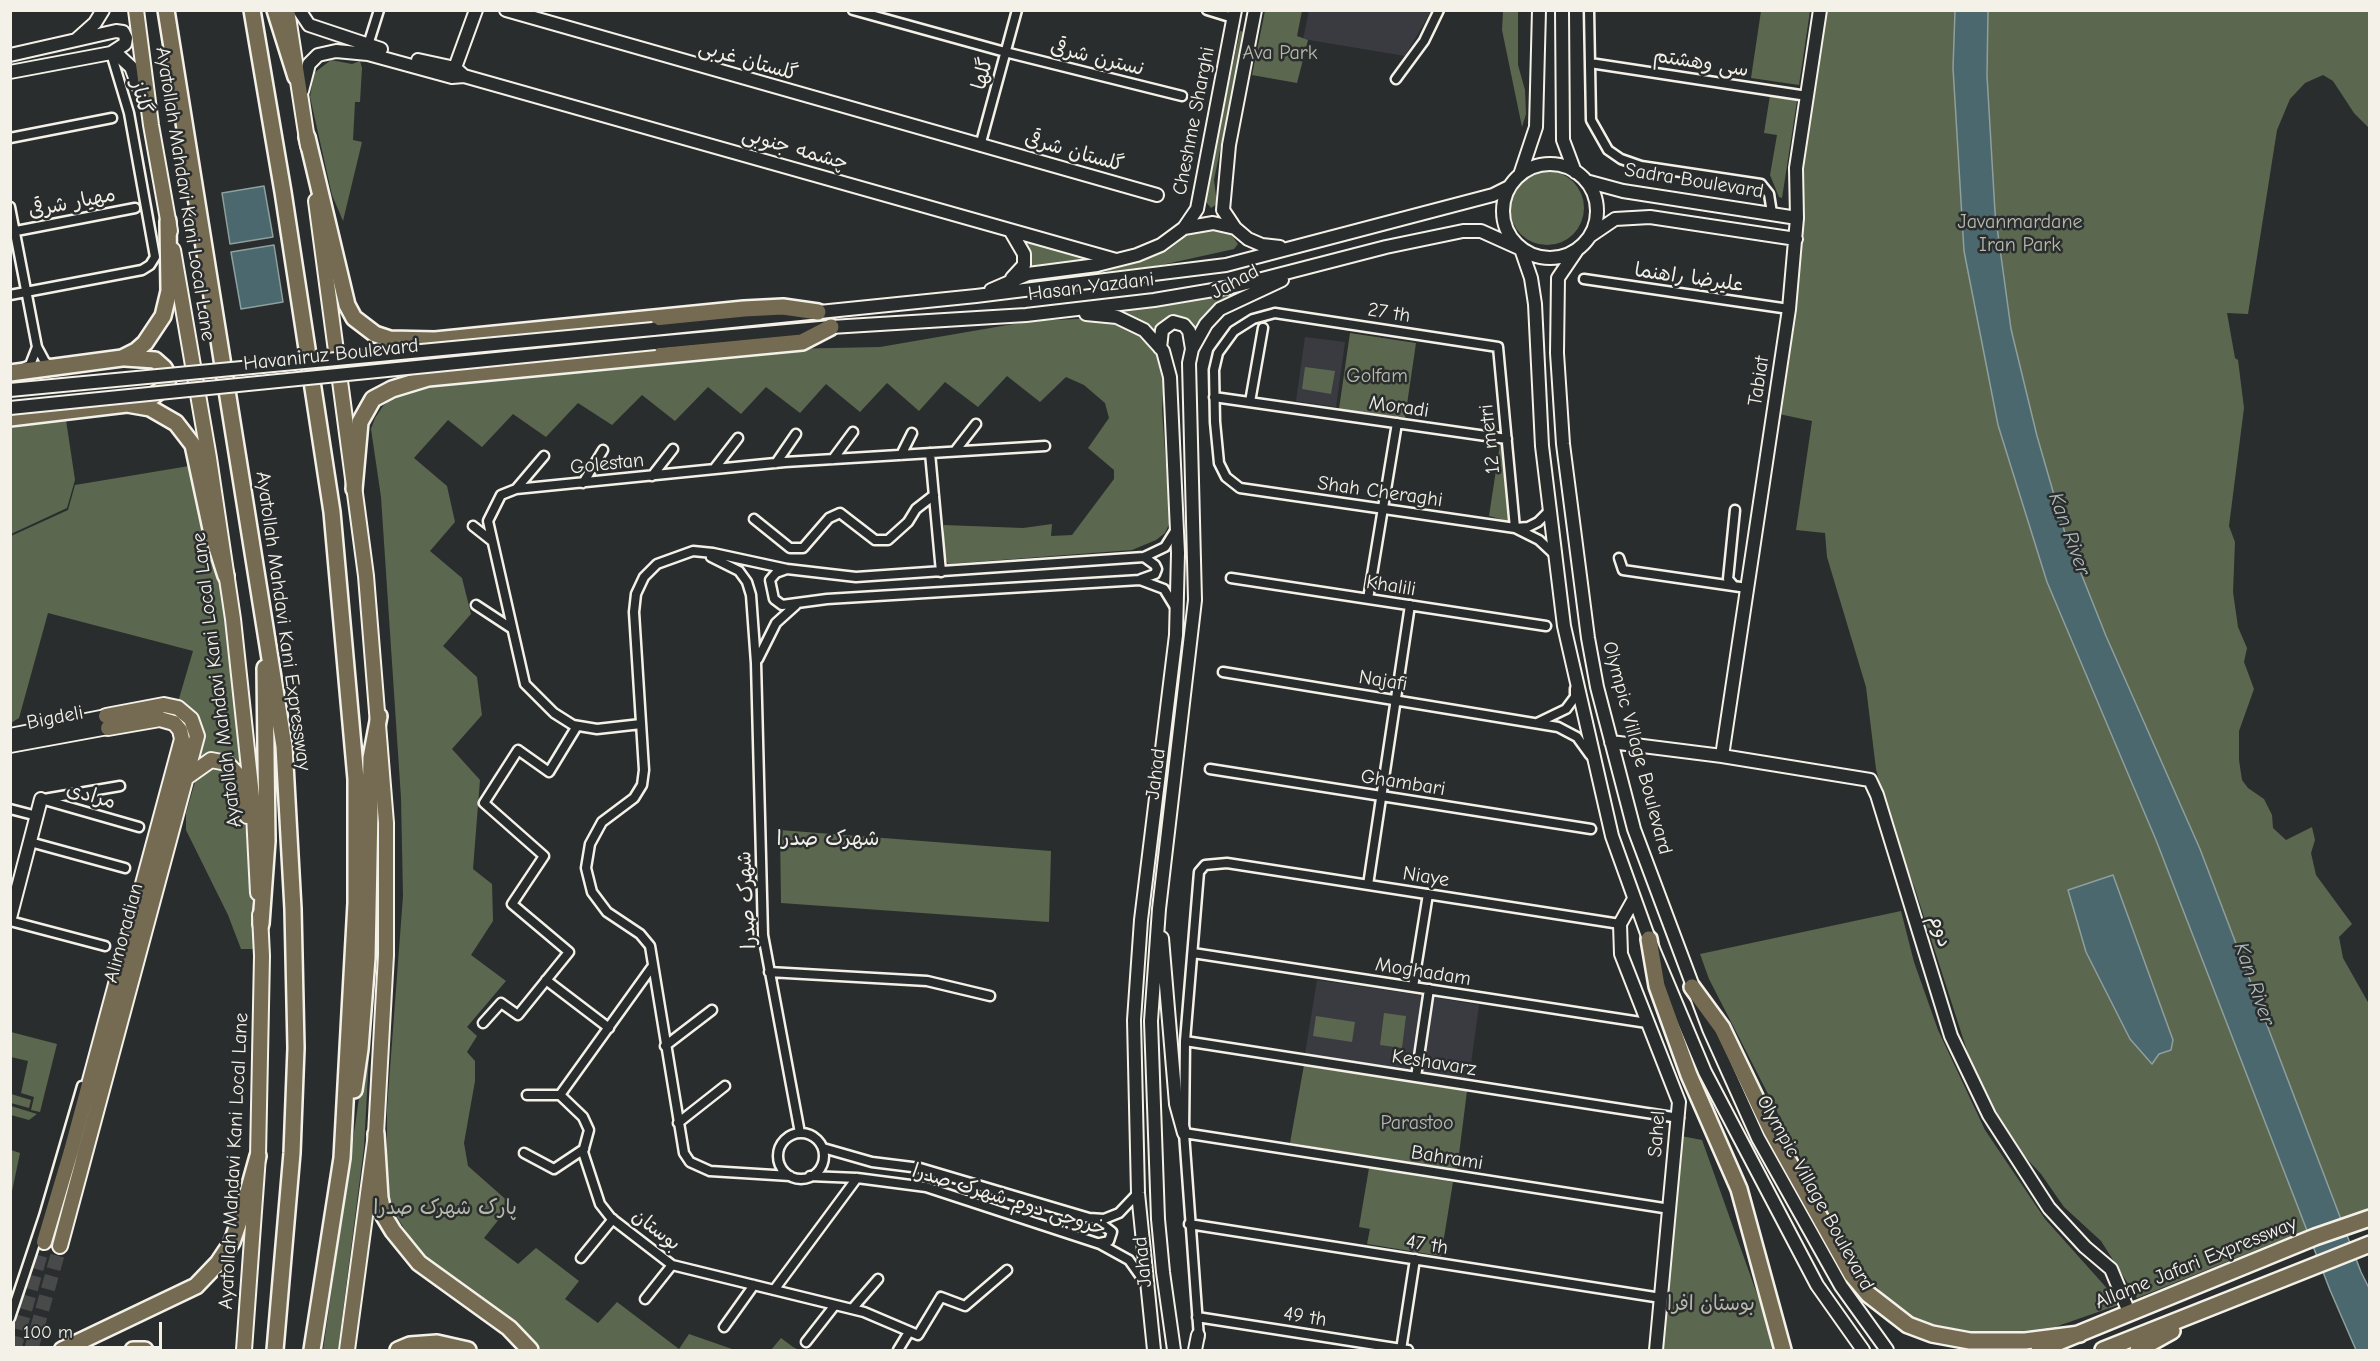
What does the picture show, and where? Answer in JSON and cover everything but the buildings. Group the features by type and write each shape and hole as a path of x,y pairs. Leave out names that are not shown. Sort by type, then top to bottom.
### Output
{"highway":[{"name":"Ayatollah Mahdavi Kani Expressway","path":"166,10 284,746 293,909 296,1048 292,1153 275,1350"},
{"path":"252,10 283,192 332,512 356,779 356,903 342,1158"},
{"path":"275,10 296,77"},
{"path":"307,137 339,280 354,318 375,334 390,339 435,340"},
{"path":"122,358 145,343 162,316 169,291 168,221"},
{"path":"818,312 783,307 744,309 435,340 392,346 381,352 381,366 391,375 428,378 802,342 831,327"},
{"path":"10,418 127,404 151,398 167,385 168,375 155,360 122,358 14,372"},
{"path":"354,489 358,429 368,405 387,390 428,378"},
{"path":"127,404 163,414 176,423 193,445 211,529 226,576"},
{"path":"261,924 267,841 264,710 267,641"},
{"path":"312,1350 360,1049 368,958 371,758 379,716"},
{"path":"1649,939 1657,986 1689,1075 1739,1189 1783,1350"},
{"path":"1692,987 1722,1028 1771,1130 1852,1275 1868,1294 1908,1325 1932,1334 1970,1341 2025,1341 2080,1334"},
{"path":"376,1134 380,1198 384,1216 393,1231 419,1263 509,1328 530,1350"},
{"path":"62,1350 196,1286 218,1263 231,1242 243,1210 258,1156"},
{"name":"Allame Jafari Expressway","path":"2039,1350 2193,1286 2370,1218"},
{"path":"2103,1350 2370,1244"},
{"path":"2138,1350 2197,1314"},
{"path":"398,1350 410,1345 437,1343 468,1350"},
{"path":"133,1350 145,1350"}],"main road":[{"name":"Ayatollah Mahdavi Kani Local Lane","path":"136,10 151,125 209,458 245,720 261,924 258,1156 244,1350"},
{"path":"287,10 307,137 368,595 386,823 387,940 376,1134 347,1350"},
{"name":"Alimoradian","path":"60,1246 197,736 192,719 178,708 164,705 107,722"},
{"name":"Alimoradian","path":"44,1242 102,1038 182,739 180,730 174,723 160,719 107,722"},
{"path":"187,777 211,760 220,760 234,768 255,851"}],"street":[{"path":"73,43 95,23 103,10"},
{"name":"چشمه جنوبی","path":"299,10 309,25 457,74 1116,260"},
{"path":"368,45 379,10"},
{"path":"457,74 477,10"},
{"name":"گلستان غربی","path":"506,10 980,146"},
{"name":"نسترن شرقی","path":"853,10 1005,52 1182,96"},
{"name":"گلها","path":"980,146 1017,10"},
{"path":"1208,10 1234,14"},
{"name":"Cheshme Sharghi","path":"1223,210 1228,145 1255,10"},
{"path":"1396,79 1424,41 1439,10"},
{"path":"1520,175 1536,127 1539,10"},
{"path":"1562,10 1563,140 1575,172"},
{"path":"1589,10 1591,120 1608,150 1621,159 1641,166 1761,184 1769,194 1772,213"},
{"name":"Tabiat","path":"1722,756 1789,309 1796,239 1796,168 1820,10"},
{"name":"Cheshme Sharghi","path":"976,296 1028,274 1097,265 1137,255 1161,245 1184,228 1197,209 1234,14"},
{"path":"10,55 73,43 116,31 123,32 126,38 125,44 111,53 10,72"},
{"name":"چشمه جنوبی","path":"301,102 309,64 318,56 336,51 368,54 457,74"},
{"path":"111,53 118,55 131,68 151,125"},
{"name":"گلناز","path":"26,292 142,270 150,265 155,257 129,112 111,53"},
{"name":"سی وهشتم","path":"1590,63 1807,96"},
{"path":"10,138 112,118"},
{"name":"گلستان شرقی","path":"980,146 1157,195"},
{"path":"1590,237 1596,223 1597,208 1594,194 1575,172 1562,166 1547,164 1532,167 1520,175 1509,187 1503,207 1505,227 1521,249 1534,256 1549,258 1564,256 1577,250 1590,237 1615,219 1650,217 1796,239"},
{"name":"Sadra Boulevard","path":"1586,182 1797,218"},
{"name":"Hasan Yazdani","path":"653,329 976,296 1226,265 1493,195 1509,187"},
{"path":"10,207 37,347 45,362 52,366"},
{"name":"مهیار شرقی","path":"13,232 135,208"},
{"path":"1197,209 1199,214 1207,218 1216,216 1223,210 1234,228 1248,239 1262,245 1288,248"},
{"path":"1184,228 1213,222 1234,228"},
{"path":"1010,230 1024,254 1023,265 1011,280"},
{"name":"Hasan Yazdani","path":"655,343 831,327 1026,315 1154,300 1231,287 1463,231 1481,231 1521,249"},
{"name":"Olympic Village Boulevard","path":"1521,249 1531,278 1535,304 1542,446 1563,626 1612,836 1649,939 1705,1071 1817,1285 1863,1350"},
{"name":"Olympic Village Boulevard","path":"1577,250 1558,278 1557,352 1563,444 1588,638 1611,742 1634,829 1692,987 1758,1138 1841,1286 1887,1350"},
{"name":"Jahad","path":"1174,1350 1162,1272 1154,1140 1152,992 1195,600 1188,376 1192,349 1206,324 1220,309 1310,267"},
{"name":"علیرضا راهنما","path":"1584,279 1789,309"},
{"path":"10,295 26,292"},
{"name":"27 th","path":"1215,397 1214,370 1218,353 1226,340 1234,331 1253,320 1275,313 1498,347"},
{"name":"Jahad","path":"1026,315 1093,314 1117,317 1144,330 1160,348 1167,361 1170,377 1177,613 1136,979 1138,1193 1154,1350"},
{"path":"1160,348 1162,330 1173,322 1184,325 1189,331 1192,349"},
{"path":"1250,402 1263,328"},
{"name":"Havaniruz Boulevard","path":"10,390 653,329"},
{"name":"Havaniruz Boulevard","path":"10,408 655,343"},
{"path":"14,372 30,364 37,347"},
{"name":"12 metri","path":"1498,347 1515,528"},
{"name":"Moradi","path":"1215,397 1507,439"},
{"name":"Shah Cheraghi","path":"1215,397 1219,463 1226,477 1240,489 1515,528"},
{"path":"1368,599 1397,423"},
{"path":"955,452 976,424"},
{"path":"832,459 853,432"},
{"path":"901,455 912,433"},
{"path":"776,463 796,434"},
{"path":"714,469 738,438"},
{"name":"Golestan","path":"516,489 776,463 1045,446"},
{"path":"652,476 673,449"},
{"path":"583,483 603,450"},
{"path":"930,453 940,572"},
{"path":"544,456 516,489 501,495 488,521 525,684 554,713 578,726 597,729 641,724"},
{"path":"754,519 789,548 803,548 829,518 840,513 875,540 888,540 908,522 916,509 934,495"},
{"path":"1734,586 1728,579 1735,510"},
{"path":"1515,528 1528,527 1538,522 1549,511"},
{"path":"473,526 492,542"},
{"path":"1515,528 1539,540 1554,554"},
{"path":"823,1148 822,1164 810,1176 797,1178 699,1168 684,1154 650,946 640,934 607,912 592,892 586,868 590,844 602,822 634,798 642,785 644,770 634,612 636,594 644,577 657,564 693,551 713,552 787,569 856,577 1144,557 1165,547 1176,529"},
{"name":"شهرک صدرا","path":"693,551 729,565 747,582 756,663 763,935 800,1133"},
{"path":"787,569 776,573 770,580 770,590 774,599 782,605 796,605 827,599 1140,580 1155,574 1157,569 1144,557"},
{"path":"1619,558 1623,570 1747,588"},
{"name":"Khalili","path":"1231,578 1546,626"},
{"path":"1140,580 1158,585 1169,594 1177,613"},
{"path":"476,605 511,628"},
{"path":"756,663 776,623 796,605"},
{"path":"1368,885 1410,605"},
{"name":"Najafi","path":"1223,672 1558,727 1576,737 1586,748 1594,764"},
{"path":"1537,723 1566,709 1575,697 1575,685"},
{"name":"Bigdeli","path":"10,735 107,722"},
{"name":"Bigdeli","path":"10,746 107,722"},
{"path":"483,1023 501,1003 518,1015 569,952 512,904 544,856 484,803 518,750 549,772 578,726"},
{"name":"دوم","path":"1611,742 1722,756 1870,780 1877,795 1951,1036 1989,1115 2049,1208 2085,1247 2111,1269 2126,1305"},
{"name":"Ghambari","path":"1210,769 1591,829"},
{"name":"مرادی","path":"41,799 120,786"},
{"path":"41,799 30,842 15,882 10,920 105,946"},
{"name":"مرادی","path":"41,799 140,827"},
{"path":"10,809 37,816"},
{"path":"30,842 125,867"},
{"name":"Niaye","path":"1193,953 1199,872 1205,865 1227,863 1620,924"},
{"path":"1413,987 1428,894"},
{"path":"1620,924 1634,899"},
{"path":"1160,909 1176,1104 1184,1133"},
{"name":"Sahel","path":"1620,924 1621,954 1679,1101 1656,1350"},
{"path":"1193,953 1185,1041 1184,1133 1198,1350"},
{"name":"Moghadam","path":"1193,953 1647,1023"},
{"path":"527,1095 560,1095 652,967"},
{"path":"769,972 927,981 990,996"},
{"path":"546,980 609,1028"},
{"path":"1416,1077 1430,989"},
{"path":"665,1046 712,1010"},
{"path":"10,1318 44,1216 84,1077 102,1038"},
{"name":"Keshavarz","path":"1185,1041 1679,1118"},
{"path":"678,1123 725,1086"},
{"name":"بوستان","path":"560,1095 583,1117 589,1130 584,1149 600,1204 613,1219 672,1265 852,1309 909,1332"},
{"path":"790,1176 781,1167 778,1154 788,1137 800,1133 813,1136 823,1148 872,1162 920,1168 1095,1218 1112,1232 1109,1241 1100,1244"},
{"name":"Bahrami","path":"1184,1133 1670,1209"},
{"path":"524,1153 554,1169 584,1149"},
{"name":"خروجی دوم شهرک صدرا","path":"810,1176 857,1178 926,1187 1100,1244 1129,1260 1147,1285"},
{"path":"774,1290 857,1178"},
{"path":"1095,1218 1111,1217 1119,1213 1138,1193"},
{"path":"581,1258 613,1219"},
{"name":"47 th","path":"1189,1224 1661,1298"},
{"path":"1403,1350 1415,1259"},
{"path":"645,1299 672,1265"},
{"path":"898,1350 909,1332 918,1335 941,1297 965,1306 1007,1270"},
{"path":"852,1309 878,1280"},
{"path":"724,1327 754,1285"},
{"path":"806,1342 835,1305"},
{"name":"49 th","path":"1197,1317 1403,1350"}],"shaded area":[{"path":"1309,11 1431,11 1405,56 1303,39"},
{"path":"1305,337 1345,342 1336,407 1296,401"},
{"path":"1317,980 1420,995 1422,999 1413,1070 1305,1054"},
{"path":"1433,997 1479,1005 1469,1079 1422,1072"}],"green space":[{"name":"Ava Park","path":"1265,11 1302,11 1297,36 1308,40 1297,83 1252,75"},
{"path":"1503,11 1518,11 1518,65 1525,90 1526,114 1522,127 1502,30"},
{"path":"1761,11 1810,11 1799,85 1751,78"},
{"name":"Javanmardane Iran Park","path":"1827,11 2369,11 2369,128 2354,113 2333,81 2323,75 2305,83 2290,99 2277,130 2248,314 2227,313 2235,358 2238,360 2244,408 2229,526 2235,542 2233,592 2238,627 2247,648 2244,662 2254,689 2239,731 2242,780 2248,788 2264,799 2272,815 2273,828 2286,840 2312,827 2315,840 2311,853 2316,875 2352,924 2339,937 2343,958 2369,1004 2369,1210 2276,1242 2137,1298 2101,1241 2064,1207 2041,1174 2010,1141 1990,1108 1970,1060 1915,889 1891,827 1876,769 1866,687 1827,557 1825,533 1796,530 1812,421 1779,414 1799,193"},
{"path":"1240,31 1244,32 1214,180 1217,204 1211,208 1206,202 1209,177"},
{"path":"331,60 352,64 360,61 362,68 360,102 355,102 353,140 362,142 343,221 332,195 310,97 314,73"},
{"path":"1770,95 1797,101 1782,198 1779,197 1770,175 1777,135 1764,133"},
{"path":"1540,171 1554,171 1568,177 1578,187 1584,201 1582,222 1568,239 1554,245 1540,245 1526,239 1516,229 1510,215 1510,201 1516,187 1526,177"},
{"path":"1228,230 1238,244 1234,249 1157,266 1027,280 1028,277 1134,263 1167,251 1193,231"},
{"path":"1022,238 1106,259 1026,270 1028,251"},
{"path":"1245,292 1194,336 1182,320 1156,339 1108,312"},
{"name":"پارک شهرک صدرا","path":"1099,318 1112,320 1140,333 1156,350 1164,376 1162,410 1170,522 1165,533 1156,540 1132,550 948,564 944,554 944,525 1023,528 1052,524 1051,536 1072,535 1114,479 1114,470 1088,448 1109,418 1105,403 1084,385 1066,377 1040,402 1007,376 978,407 945,382 919,411 887,383 860,412 826,384 800,413 766,387 741,414 708,387 675,421 642,395 612,425 578,403 546,437 513,414 482,447 448,420 414,458 447,486 455,522 430,551 462,578 471,614 443,646 477,677 482,715 452,749 480,780 473,869 492,884 493,921 471,955 506,981 467,1027 477,1036 467,1052 475,1061 475,1081 464,1143 468,1166 511,1204 484,1238 518,1264 536,1248 579,1281 565,1299 598,1323 617,1302 679,1349 689,1334 735,1350 539,1350 508,1318 469,1293 422,1257 387,1201 387,1109 403,896 401,798 381,497 371,429 375,418 393,397 443,383 784,349 880,347 1031,321"},
{"name":"Golfam","path":"1350,333 1416,343 1405,418 1339,409"},
{"path":"1305,367 1335,371 1331,394 1302,389"},
{"path":"66,420 75,480 67,508 11,534 11,428"},
{"path":"1500,444 1505,447 1511,522 1489,516"},
{"path":"195,465 227,621 248,801 240,770 199,762 203,734 200,719 191,708 178,702 193,651 48,613 19,718 11,723 11,536 68,510 75,485"},
{"path":"213,764 232,774 245,820 256,949 241,949 228,915 186,830 186,813 195,782"},
{"path":"376,803 376,928 364,1147 338,1350 323,1350 362,1077"},
{"path":"780,830 1051,851 1049,922 781,903"},
{"path":"1901,911 1914,962 1938,1030 1985,1130 2045,1219 2121,1304 2055,1327 1981,1336 1949,1333 1915,1322 1889,1302 1849,1252 1709,979 1700,954"},
{"path":"1384,1013 1406,1016 1402,1048 1380,1045"},
{"path":"1316,1016 1355,1022 1352,1042 1313,1036"},
{"path":"11,1032 57,1044 40,1112 31,1110 34,1097 21,1093 28,1061 11,1057"},
{"name":"Parastoo","path":"1304,1065 1467,1091 1457,1170 1290,1143"},
{"path":"11,1094 31,1100 29,1108 11,1103"},
{"path":"11,1106 37,1114 29,1120 11,1115"},
{"name":"بوستان افرا","path":"1681,1136 1702,1140 1777,1350 1660,1350"},
{"path":"10,1150 20,1153 11,1196"},
{"name":"Parastoo","path":"1369,1168 1453,1182 1441,1256 1367,1244 1370,1229 1359,1227"},
{"path":"781,1338 793,1347 799,1350 771,1350"}],"water":[{"path":"1955,11 1988,11 1987,76 1995,212 2011,329 2037,436 2065,533 2106,636 2200,849 2369,1288 2369,1350 2356,1350 2330,1290 2156,840 2047,582 1998,425 1964,251 1953,68"},
{"path":"264,186 273,237 230,244 222,193"},
{"path":"274,245 283,302 241,309 231,252"},
{"path":"2113,875 2173,1040 2171,1050 2159,1054 2152,1064 2130,1039 2086,952 2068,890"}],"tunnel":[{"path":"14,1350 44,1242"},
{"path":"31,1350 60,1246"}],"district":[{"name":"شهرک صدرا","path":"828,839"}],"water label":[{"name":"Kan River","path":"2069,534"},
{"name":"Kan River","path":"2254,984"}]}
